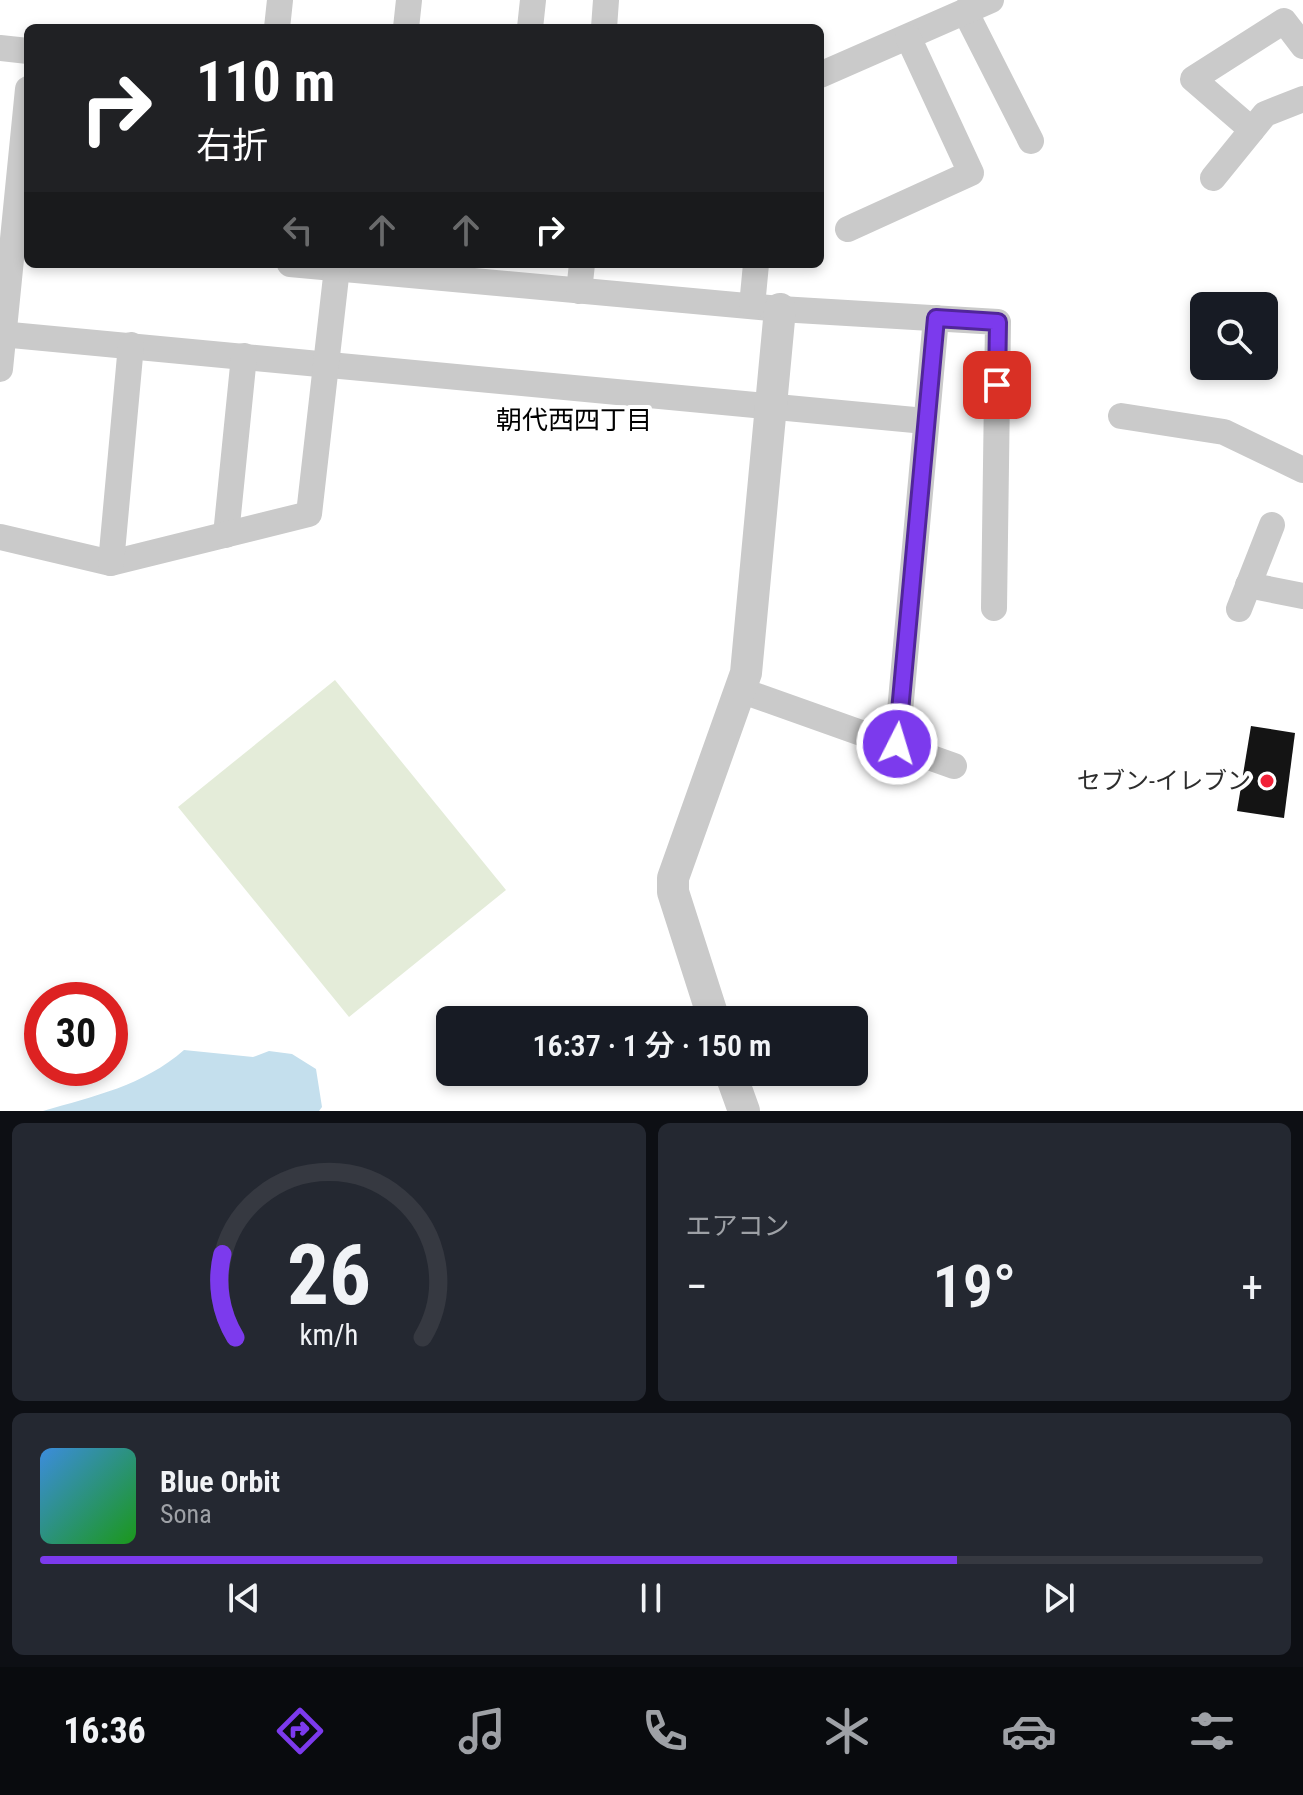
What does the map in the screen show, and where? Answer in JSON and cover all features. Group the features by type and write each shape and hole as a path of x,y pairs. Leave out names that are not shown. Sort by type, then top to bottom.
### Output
{"street":[{"path":"277,24 280,0"},
{"path":"406,24 409,0"},
{"path":"530,24 533,0"},
{"path":"604,24 606,0"},
{"path":"824,73 991,0"},
{"path":"965,11 1031,141"},
{"path":"1252,130 1193,79 1284,21 1303,46"},
{"path":"848,229 971,173 908,37"},
{"path":"0,48 24,51"},
{"path":"1213,178 1265,114 1303,99"},
{"path":"0,369 24,132"},
{"path":"0,537 111,563 309,514 337,268 508,274 579,291 766,308 998,322 994,608"},
{"path":"579,291 582,268"},
{"path":"710,1006 673,892 673,878 746,673 772,405 766,308 757,268"},
{"path":"897,744 936,318"},
{"path":"2,334 326,362 925,421"},
{"path":"111,563 131,345"},
{"path":"226,535 244,356"},
{"path":"1121,416 1224,432 1303,470"},
{"path":"1272,525 1244,597 1303,596"},
{"path":"740,690 954,766"},
{"path":"735,1086 744,1111"}],"green space":[{"path":"335,680 506,890 349,1017 178,807"}],"water":[{"path":"184,1050 253,1057 269,1051 292,1054 316,1069 322,1107 319,1111 43,1111 128,1086"}],"building":[{"path":"1251,726 1295,733 1284,818 1237,811"}],"place":[{"name":"セブン-イレブン","path":"1267,781"}],"district":[{"name":"朝代西四丁目","path":"574,420"}],"route":[{"path":"897,744 936,318 998,322 997,385"}]}
